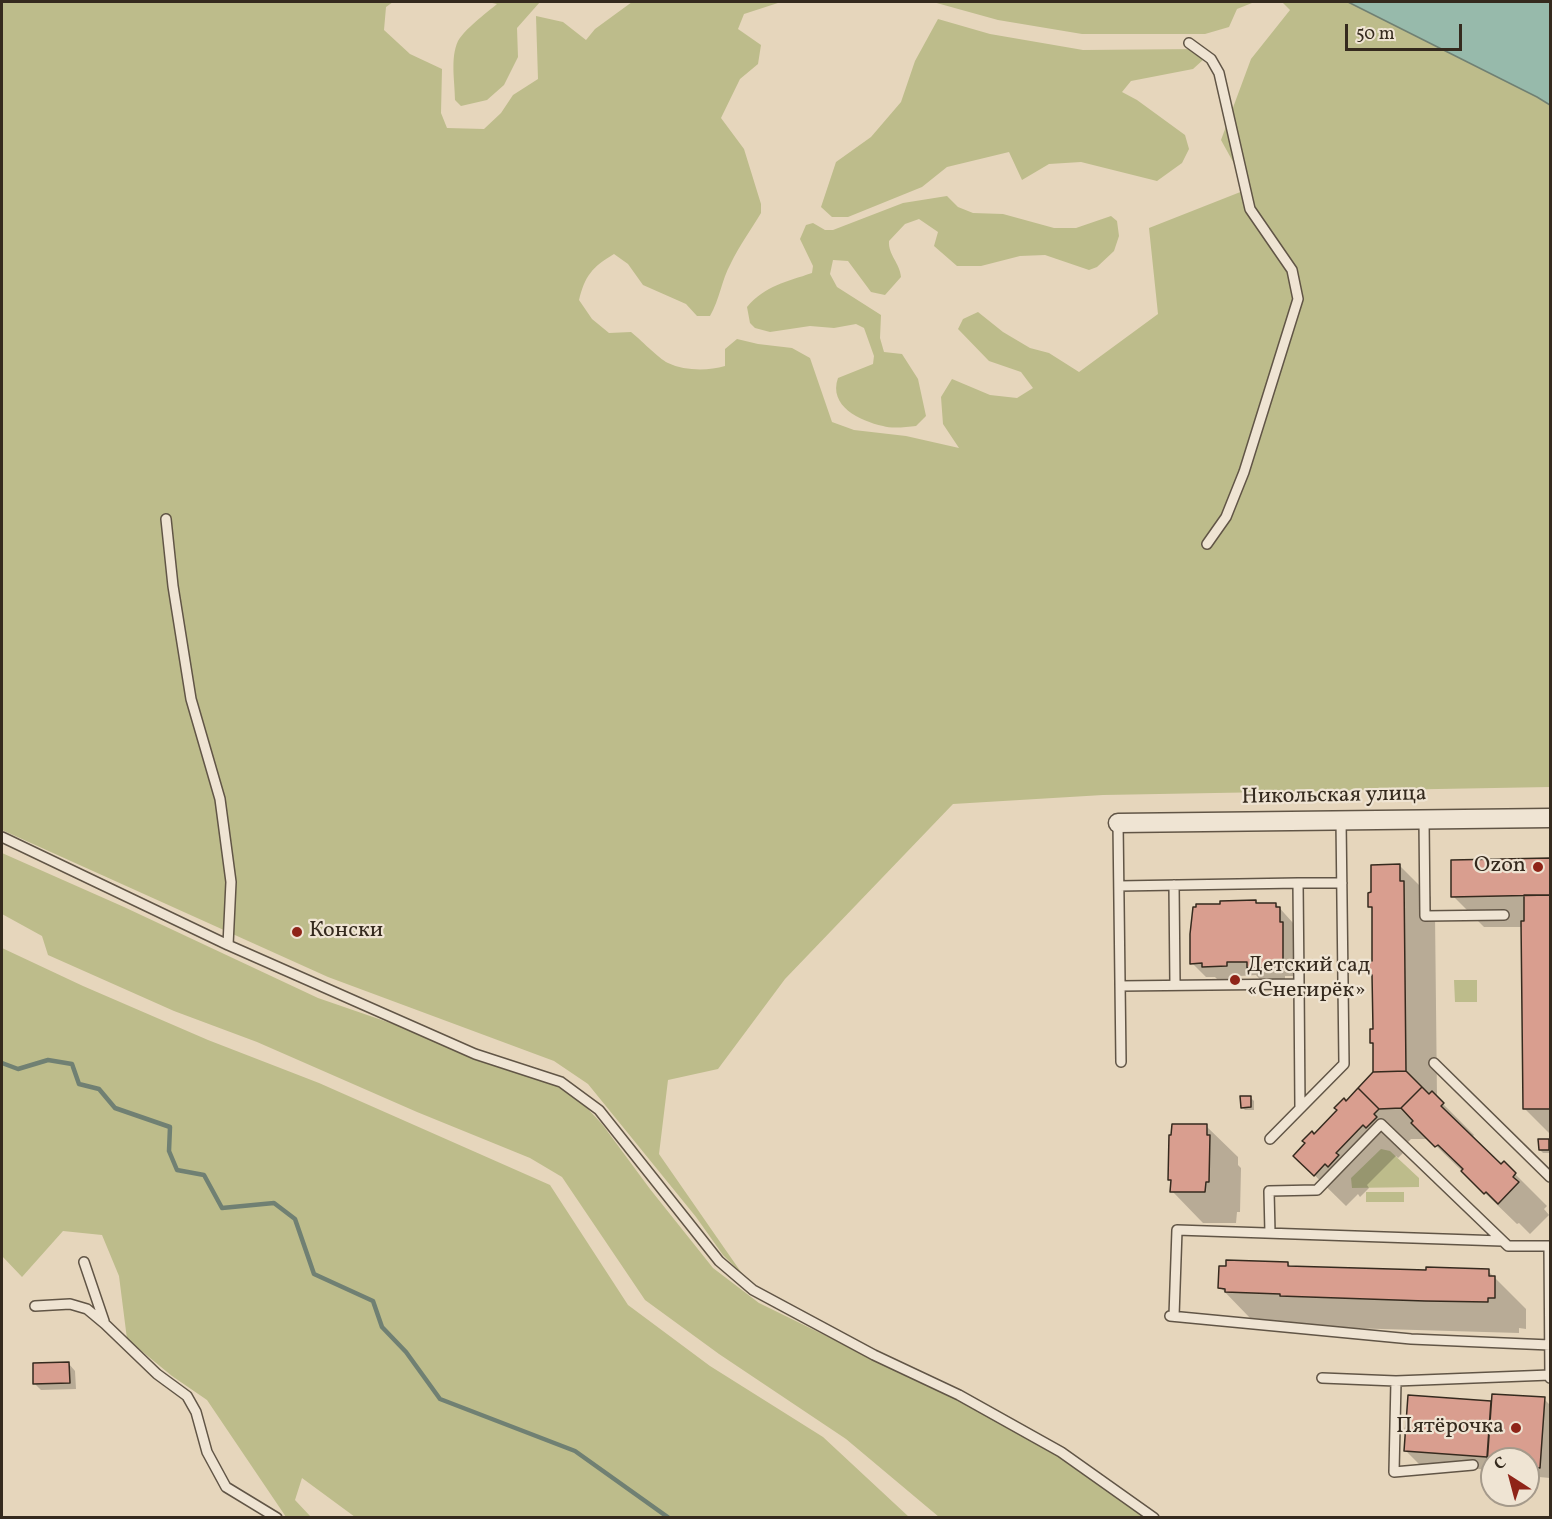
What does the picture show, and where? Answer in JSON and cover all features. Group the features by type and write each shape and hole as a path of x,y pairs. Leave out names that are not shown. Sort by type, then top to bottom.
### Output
{"street":[{"name":"Никольская улица","path":"1118,823 1551,818"}],"lane":[{"path":"1190,43 1211,59 1219,73 1250,209 1292,270 1298,300 1244,472 1226,517 1207,544"},
{"path":"166,519 173,586 191,699 219,799 231,882 228,945"},
{"path":"1270,1139 1344,1064 1341,820"},
{"path":"1424,820 1425,916 1504,915"},
{"path":"1118,823 1120,1062"},
{"path":"2,837 228,945 475,1054 561,1082 599,1110 719,1261 753,1290 874,1355 959,1395 1061,1452 1154,1518"},
{"path":"1298,883 1300,1108"},
{"path":"1119,886 1342,883"},
{"path":"1174,885 1175,985"},
{"path":"1120,986 1299,984"},
{"path":"1434,1063 1551,1177"},
{"path":"1270,1233 1269,1191 1317,1191 1381,1124 1508,1246 1550,1246 1550,1376 1396,1381 1322,1378"},
{"path":"1502,1241 1177,1230 1172,1316 1412,1339 1551,1345"},
{"path":"84,1262 105,1324"},
{"path":"35,1306 70,1304 87,1309 105,1324 157,1374 187,1396 196,1412 207,1452 226,1487 277,1518"},
{"path":"1396,1381 1394,1472 1473,1465"}],"shaded area":[{"path":"2,2 393,2 386,7 384,30 410,54 442,69 441,113 447,128 484,129 501,113 513,95 538,79 536,16 563,22 586,40 595,29 632,2 781,2 744,14 738,29 761,45 758,64 740,79 721,118 744,149 761,204 761,213 728,270 710,316 697,316 686,304 643,285 628,264 614,254 590,273 579,300 592,319 609,333 631,332 664,361 682,368 711,369 725,366 725,349 737,339 792,348 810,358 832,422 854,430 906,436 959,448 943,424 941,397 952,379 990,395 1017,398 1033,388 1021,372 989,361 958,329 963,319 978,312 1003,332 1030,348 1049,353 1079,372 1158,314 1149,228 1248,189 1221,140 1251,59 1290,10 1282,2 1348,2 1537,97 1550,105 1550,787 1103,795 953,804 785,979 718,1069 668,1080 659,1154 743,1275 723,1255 696,1217 588,1084 554,1061 328,977 2,830"},
{"path":"488,2 540,2 517,28 518,57 504,85 487,100 461,106 455,100 456,48 465,32 497,4"},
{"path":"933,2 1266,2 1252,3 1237,9 1229,27 1205,34 1082,34 998,20"},
{"path":"1348,2 1550,2 1550,105 1537,97"},
{"path":"938,19 990,34 1083,50 1200,49 1204,59 1193,69 1131,81 1122,92 1137,100 1185,135 1189,149 1182,163 1157,181 1081,162 1049,164 1022,180 1009,152 947,167 922,187 848,217 832,217 821,207 836,162 871,137 901,102 915,61"},
{"path":"947,196 958,207 973,213 1003,214 1054,228 1076,228 1111,216 1117,221 1119,236 1114,251 1097,267 1089,270 1045,255 1020,256 981,266 957,266 934,246 938,232 919,219 905,224 889,241 890,251 899,267 901,277 885,295 871,292 848,261 833,260 830,274 837,287 881,315 880,338 884,352 902,354 918,379 926,416 916,426 899,428 874,424 848,411 838,397 836,388 838,378 873,364 874,356 864,328 856,324 834,328 810,326 770,332 755,328 750,323 747,307 769,289 812,273 813,266 800,239 806,225 813,223 825,230 833,230 903,203"},
{"path":"2,853 124,907 318,998 518,1067 572,1092 602,1124 713,1268 759,1303 967,1405 1060,1456 1144,1517 939,1517 846,1439 719,1354 645,1300 562,1177 530,1158 417,1112 257,1042 174,1011 48,955 42,936 2,914"},
{"path":"2,948 83,986 208,1040 319,1083 550,1185 628,1305 710,1366 823,1437 909,1517 355,1517 302,1478 295,1500 311,1517 286,1517 207,1400 172,1376 127,1339 119,1276 102,1235 63,1231 22,1277 2,1256"},
{"path":"1454,980 1477,980 1477,1002 1455,1002"},
{"path":"1381,1149 1390,1151 1419,1178 1419,1187 1352,1188 1351,1178"},
{"path":"1366,1192 1404,1192 1404,1202 1366,1202"}],"building":[{"path":"1550,858 1550,895 1451,897 1451,860"},
{"path":"1400,864 1400,881 1404,881 1406,1071 1373,1072 1373,1043 1370,1043 1370,1029 1373,1029 1372,975 1369,975 1369,961 1372,961 1372,907 1368,907 1368,893 1371,892 1371,865"},
{"path":"1524,895 1550,895 1550,1109 1523,1109 1521,921 1524,921"},
{"path":"1256,900 1256,903 1276,903 1276,907 1280,907 1280,922 1283,922 1283,963 1271,963 1271,968 1247,968 1247,962 1227,962 1227,966 1202,967 1202,963 1190,964 1190,934 1193,907 1196,907 1196,904"},
{"path":"1406,1071 1422,1087 1401,1108 1379,1109 1358,1088 1373,1072"},
{"path":"1422,1087 1429,1094 1432,1091 1444,1103 1441,1106 1501,1164 1504,1161 1516,1173 1513,1177 1519,1182 1498,1204 1486,1192 1484,1194 1461,1171 1463,1169 1438,1145 1435,1147 1411,1123 1413,1121 1401,1108"},
{"path":"1358,1088 1379,1109 1374,1114 1377,1117 1366,1128 1363,1125 1336,1153 1339,1155 1328,1167 1325,1164 1314,1176 1293,1156 1305,1143 1302,1141 1312,1131 1314,1134 1337,1110 1334,1108 1344,1098 1346,1101"},
{"path":"1240,1096 1251,1096 1251,1107 1241,1108"},
{"path":"1172,1124 1207,1124 1207,1135 1210,1135 1209,1182 1206,1182 1205,1192 1170,1192 1169,1135 1171,1135"},
{"path":"1538,1139 1549,1139 1549,1150 1539,1150"},
{"path":"1226,1260 1288,1262 1288,1266 1426,1270 1426,1267 1489,1269 1489,1276 1495,1276 1495,1298 1488,1298 1488,1302 1425,1301 1225,1292 1225,1289 1218,1288 1219,1266 1226,1266"},
{"path":"69,1362 70,1383 33,1384 33,1363"},
{"name":"Пятёрочка","path":"1492,1394 1545,1397 1540,1468 1540,1447 1488,1447"},
{"path":"1408,1395 1491,1401 1488,1447 1480,1447 1480,1456 1404,1451"}],"waterway":[{"path":"2,1063 18,1069 48,1060 72,1064 79,1084 99,1089 115,1108 170,1127 169,1151 177,1170 204,1175 222,1208 274,1203 295,1219 314,1274 373,1301 382,1327 406,1352 440,1399 575,1451 669,1518"}],"place":[{"name":"Ozon","path":"1538,867"},
{"name":"Конски","path":"297,932"},
{"name":"Детский сад «Снегирёк»","path":"1235,980"},
{"name":"Пятёрочка","path":"1516,1428"}]}
